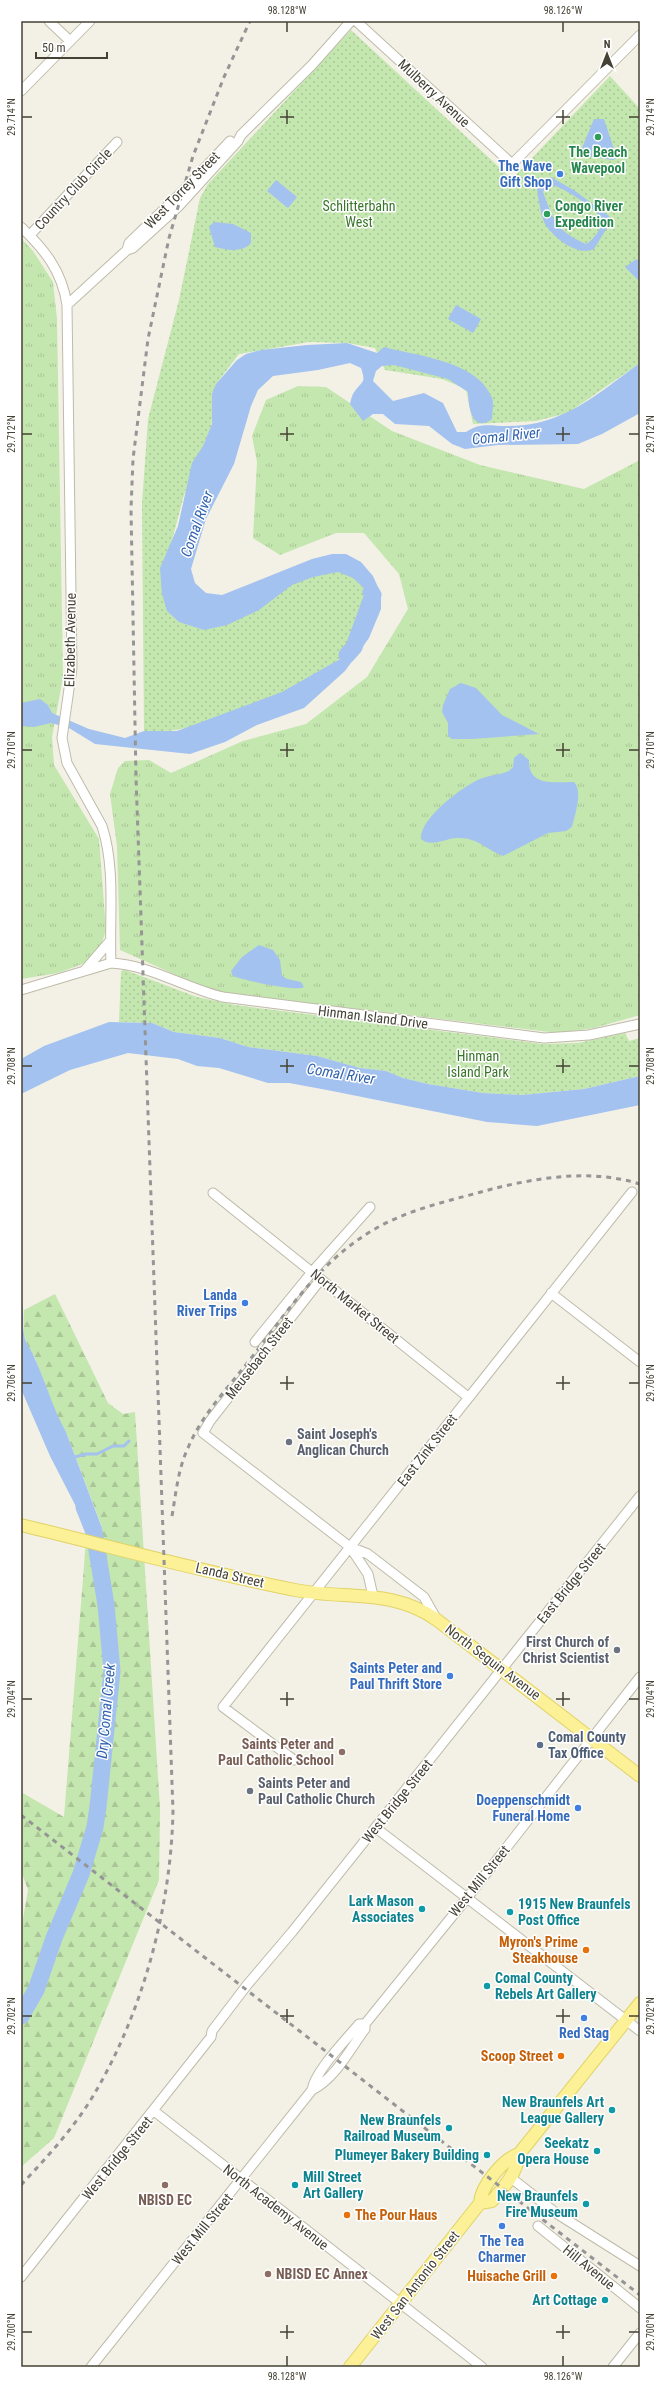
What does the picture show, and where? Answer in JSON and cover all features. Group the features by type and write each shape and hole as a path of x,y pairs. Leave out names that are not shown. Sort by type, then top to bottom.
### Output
{"main road":[{"name":"Landa Street","path":"21,1526 260,1582 315,1593 373,1596 406,1603 438,1620"},
{"name":"North Seguin Avenue","path":"438,1620 593,1738 640,1776"},
{"name":"West San Antonio Street","path":"480,2203 492,2201 518,2166 519,2154 640,2003"},
{"name":"West San Antonio Street","path":"350,2367 480,2203 480,2192 509,2157 519,2154"}],"street":[{"path":"49,21 70,41"},
{"path":"21,90 90,21"},
{"name":"West Torrey Street","path":"67,305 127,250 133,248 178,207 238,141 241,135 312,65 351,21"},
{"name":"Mulberry Avenue","path":"356,21 512,164 640,35"},
{"name":"Country Club Circle","path":"30,235 117,142"},
{"name":"Elizabeth Avenue","path":"21,227 30,235 56,267 65,289 67,305 72,668 62,738 67,763 102,826 105,836 110,864 111,963"},
{"path":"85,970 110,941"},
{"path":"21,990 111,963"},
{"name":"Hinman Island Drive","path":"111,963 136,966 190,988 223,997 515,1035 565,1038 610,1032 640,1024"},
{"name":"East Zink Street","path":"294,1760 223,1708 632,1192"},
{"name":"North Market Street","path":"213,1193 468,1397"},
{"name":"Meusebach Street","path":"255,1342 312,1272 370,1207"},
{"name":"Meusebach Street","path":"209,1437 203,1432 210,1420 321,1279"},
{"path":"551,1293 640,1362"},
{"name":"North Seguin Avenue","path":"209,1437 350,1547 368,1554 424,1597 438,1620"},
{"name":"East Bridge Street","path":"502,1669 640,1496"},
{"name":"North Seguin Avenue","path":"350,1547 368,1574 373,1596"},
{"name":"West Bridge Street","path":"21,2277 154,2111 211,2037 217,2034 288,1944 292,1932 502,1669"},
{"name":"West Mill Street","path":"91,2367 312,2090 321,2086 341,2062 365,2029 365,2024 467,1898 640,1676"},
{"path":"376,1828 640,2031"},
{"name":"North Academy Avenue","path":"154,2111 482,2367"},
{"name":"Hill Avenue","path":"510,2177 565,2219 640,2266"},
{"name":"Hill Avenue","path":"538,2226 640,2308"},
{"path":"612,2367 640,2333"}],"green space":[{"name":"Schlitterbahn West","path":"351,30 512,179 610,76 640,109 640,363 568,413 536,421 473,424 466,389 442,379 385,370 375,348 347,343 309,342 239,354 216,384 211,427 184,495 171,544 166,572 176,615 340,565 366,583 366,612 360,631 349,648 331,666 318,675 272,697 192,726 172,731 144,731 142,504 148,419 179,300 200,198 208,184"},
{"path":"21,238 33,251 53,282 57,319 63,677 52,737 54,765 99,839 106,930 100,949 85,963 58,973 21,979"},
{"path":"298,386 326,387 392,431 480,465 584,489 640,460 640,1015 594,1028 558,1033 225,993 194,983 120,950 117,846 110,794 118,768 125,761 149,760 171,773 243,741 306,724 367,677 408,609 399,574 364,533 336,533 280,555 253,538 257,462 252,436 266,400"},
{"name":"Hinman Island Park","path":"125,970 197,997 235,1005 543,1044 578,1043 625,1033 629,1041 640,1038 640,1076 584,1089 522,1095 483,1093 428,1084 403,1078 386,1071 360,1068 317,1056 248,1047 220,1038 174,1032 152,1023 119,1022 121,971"},
{"path":"55,1294 108,1403 123,1414 135,1412 160,1809 159,1880 54,2138 21,2167 21,1930 28,1890 21,1871 21,1792 64,1817 87,1528 102,1527 66,1432 58,1419 35,1358 28,1347 24,1334 24,1310"}],"water":[{"name":"The Beach Wavepool","path":"594,119 604,119 617,158 613,160 579,155"},
{"name":"Congo River Expedition","path":"551,177 575,191 609,216 610,223 594,249 587,251 573,248 554,235 545,224 538,193 537,184 540,180","holes":["547,184 569,192 602,218 601,225 597,233 592,240 586,244 568,234 553,218 543,192"]},
{"path":"276,180 297,197 288,208 267,191"},
{"path":"214,222 233,224 251,233 251,243 243,248 234,250 215,247 209,227"},
{"path":"640,259 640,282 625,267 635,260"},
{"path":"456,305 481,319 473,333 448,319"},
{"path":"347,343 377,353 384,347 429,357 460,368 474,376 485,386 493,400 492,419 485,423 480,423 472,416 468,392 448,379 394,365 382,366 376,371 373,381 393,401 424,393 443,403 457,432 466,432 481,426 522,425 552,419 592,398 640,363 640,413 602,434 578,444 498,445 465,449 452,444 429,426 395,424 383,414 373,414 363,421 350,404 353,394 363,381 363,373 361,368 350,363 318,370 273,376 258,390 251,406 234,464 206,519 191,569 195,583 206,593 222,595 312,559 332,554 346,554 361,562 373,576 381,594 381,609 369,638 345,671 304,708 257,725 225,742 190,754 95,744 69,728 51,723 34,727 21,726 21,703 40,699 48,705 52,713 89,729 125,738 144,731 177,731 282,692 340,659 352,645 365,627 369,599 365,589 353,578 338,572 313,577 292,585 259,610 227,625 204,630 179,622 167,611 162,594 160,568 178,526 192,463 203,446 212,424 212,394 216,384 237,360 246,354 261,350 307,345"},
{"path":"461,683 476,688 502,715 539,734 452,739 448,736 448,723 442,712 443,705 450,689"},
{"path":"520,753 529,760 530,769 533,775 538,779 551,782 574,782 577,786 578,797 572,827 566,831 548,833 503,856 470,839 453,838 429,843 421,839 422,831 427,822 443,804 463,789 483,778 509,771 513,767 514,758"},
{"path":"259,945 273,950 280,960 282,976 287,979 301,982 304,987 281,987 258,983 233,976 231,971 242,957"},
{"path":"109,1022 152,1023 174,1032 220,1038 248,1047 317,1056 360,1068 386,1071 403,1078 428,1084 483,1093 522,1095 584,1089 640,1076 640,1105 537,1126 487,1122 289,1083 268,1083 219,1068 197,1066 178,1059 128,1053 70,1070 21,1094 21,1059 44,1046"},
{"path":"21,1301 23,1309 23,1330 26,1341 34,1356 57,1414 66,1432 102,1528 87,1528 50,1456 21,1389"}],"waterway":[{"name":"Comal River","path":"347,655 354,647 373,595 371,592"},
{"path":"71,1458 86,1454 97,1454 113,1446 124,1446 129,1441"},
{"name":"Dry Comal Creek","path":"21,2016 36,1990 54,1938 81,1874 95,1827 98,1807 112,1671 106,1605 94,1532 84,1507"}],"railway":[{"path":"21,2185 80,2116 96,2091 128,2026 152,1956 167,1883 171,1847 173,1811 136,778 131,509 133,459 148,339 169,238 193,156 224,77 250,21"},
{"path":"172,1516 182,1464 193,1436 207,1414 305,1289 337,1256 355,1242 375,1229 403,1215 447,1201 529,1181 566,1176 585,1176 622,1179 640,1184"},
{"path":"21,1815 640,2295"}],"place":[{"name":"The Beach Wavepool","path":"598,137"},
{"name":"The Wave Gift Shop","path":"560,174"},
{"name":"Congo River Expedition","path":"547,214"},
{"name":"Landa River Trips","path":"245,1303"},
{"name":"Saint Joseph's Anglican Church","path":"289,1442"},
{"name":"First Church of Christ Scientist","path":"617,1650"},
{"name":"Saints Peter and Paul Thrift Store","path":"450,1676"},
{"name":"Comal County Tax Office","path":"540,1745"},
{"name":"Saints Peter and Paul Catholic School","path":"342,1752"},
{"name":"Saints Peter and Paul Catholic Church","path":"250,1791"},
{"name":"Doeppenschmidt Funeral Home","path":"578,1808"},
{"name":"Lark Mason Associates","path":"422,1909"},
{"name":"1915 New Braunfels Post Office","path":"510,1912"},
{"name":"Myron's Prime Steakhouse","path":"586,1950"},
{"name":"Comal County Rebels Art Gallery","path":"487,1986"},
{"name":"Red Stag","path":"584,2018"},
{"name":"Scoop Street","path":"561,2056"},
{"name":"New Braunfels Art League Gallery","path":"612,2110"},
{"name":"New Braunfels Railroad Museum","path":"449,2128"},
{"name":"Seekatz Opera House","path":"597,2151"},
{"name":"Plumeyer Bakery Building","path":"487,2155"},
{"name":"NBISD EC","path":"165,2185"},
{"name":"Mill Street Art Gallery","path":"295,2185"},
{"name":"New Braunfels Fire Museum","path":"586,2204"},
{"name":"The Pour Haus","path":"347,2215"},
{"name":"The Tea Charmer","path":"502,2226"},
{"name":"NBISD EC Annex","path":"268,2274"},
{"name":"Huisache Grill","path":"554,2276"},
{"name":"Art Cottage","path":"605,2300"}]}
